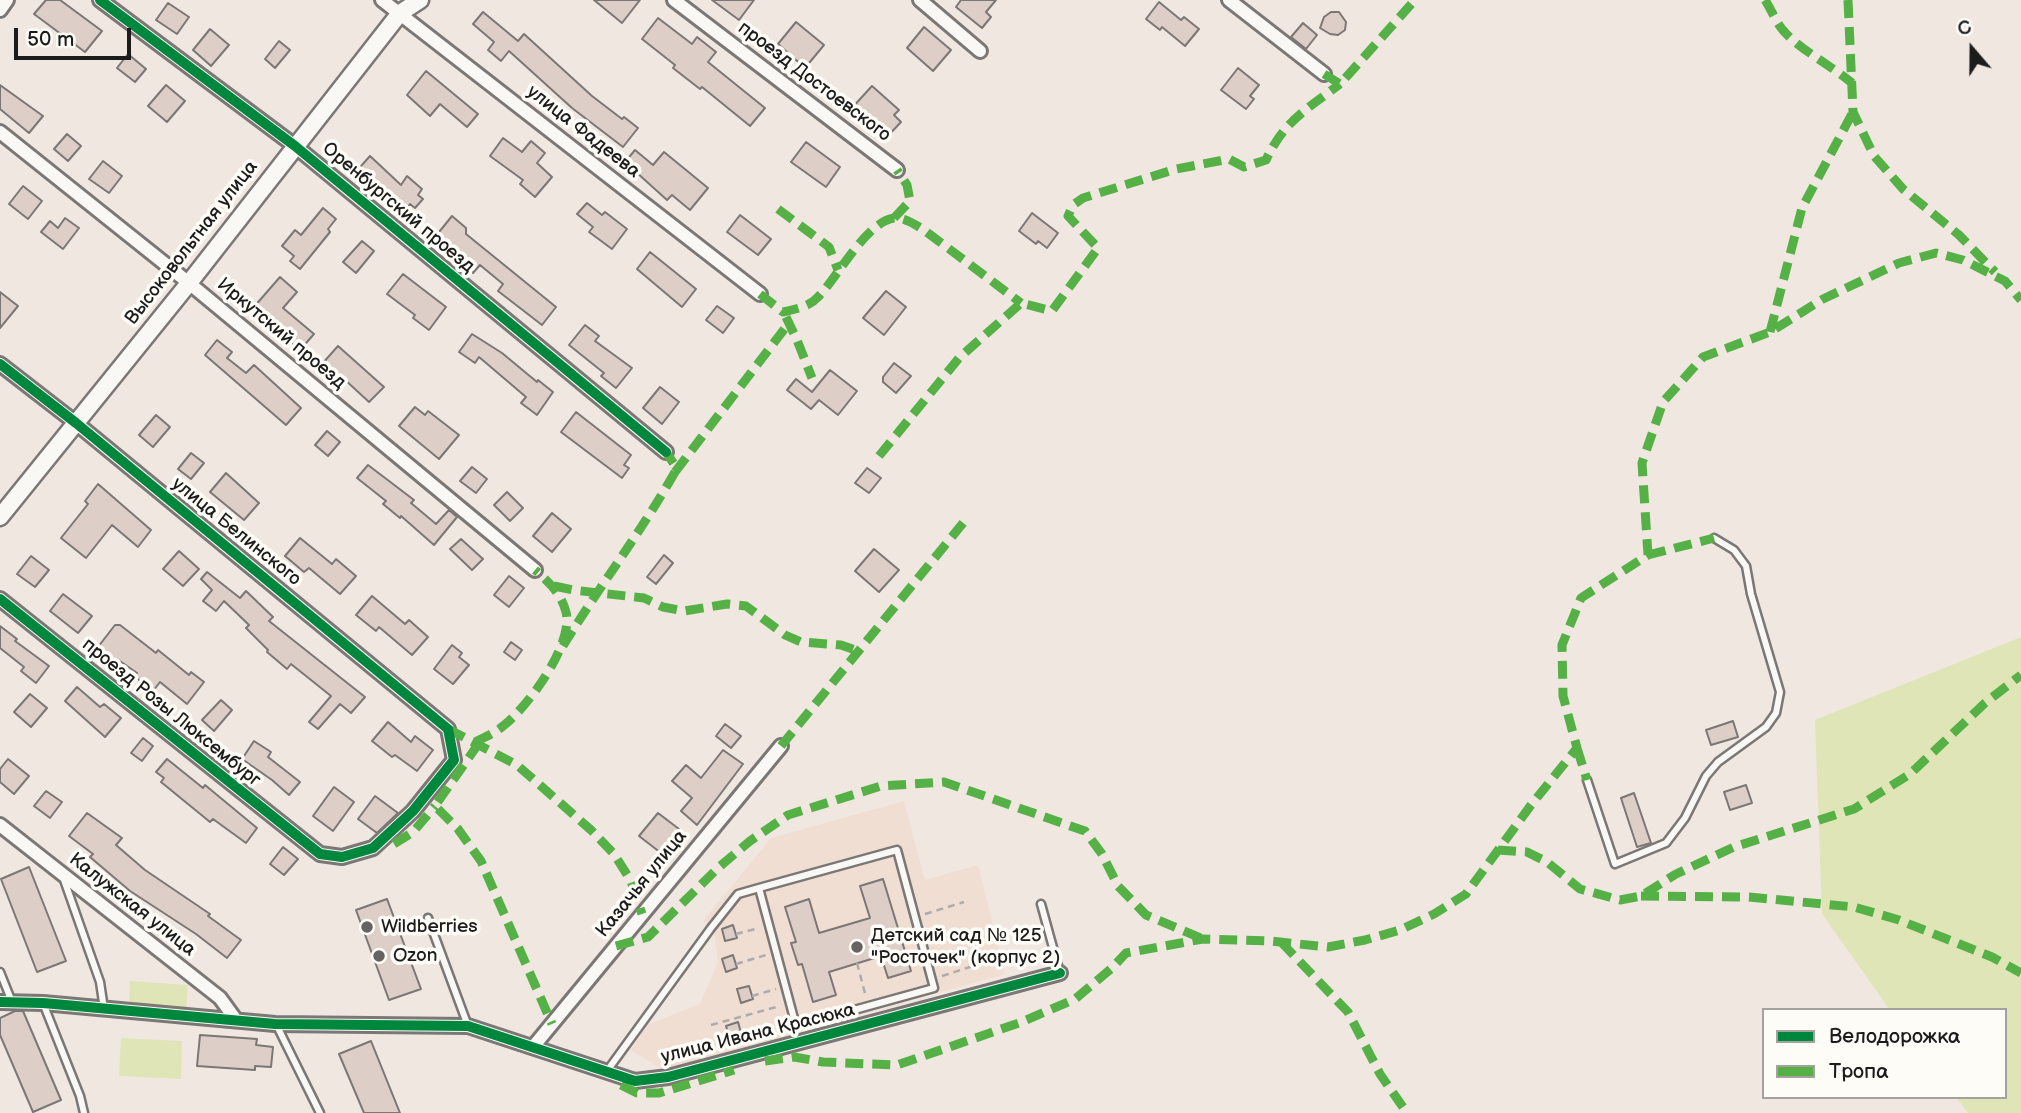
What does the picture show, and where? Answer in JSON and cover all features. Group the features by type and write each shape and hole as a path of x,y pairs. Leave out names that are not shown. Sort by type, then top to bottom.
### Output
{"street":[{"path":"0,10 7,0"},
{"name":"Оренбургский проезд","path":"100,0 295,146 666,452"},
{"name":"улица Фадеева","path":"382,0 760,294"},
{"name":"Высоковольтная улица","path":"0,517 400,13 420,0"},
{"name":"проезд Достоевского","path":"674,0 897,170"},
{"path":"920,0 980,51"},
{"path":"1229,0 1324,74"},
{"name":"Иркутский проезд","path":"0,132 188,283 535,570"},
{"name":"улица Белинского","path":"0,364 448,729 454,760 413,811 373,848 342,857 320,855"},
{"name":"проезд Розы Люксембург","path":"0,599 320,855"},
{"name":"Казачья улица","path":"533,1048 781,746"},
{"name":"Калужская улица","path":"0,825 220,998 236,1020"},
{"name":"улица Ивана Красюка","path":"6,1002 275,1024 468,1026 635,1081 668,1077 1060,973"}],"lane":[{"path":"1587,779 1615,864 1665,843 1685,818 1706,776 1718,762 1766,727 1776,713 1780,692 1751,594 1746,566 1734,550 1714,538"},
{"path":"607,1072 738,894 759,888 897,850 934,988 796,1026 759,888"},
{"path":"62,875 100,982 104,1009"},
{"path":"1041,904 1060,973"},
{"path":"428,918 468,1026"},
{"path":"0,972 6,1002"},
{"path":"43,1003 80,1096 84,1113"},
{"path":"275,1024 320,1113"}],"path":[{"path":"915,916 964,902"},
{"path":"736,934 769,925"},
{"path":"922,944 971,931"},
{"path":"736,964 776,952"},
{"path":"857,963 869,1006"},
{"path":"932,979 973,966"},
{"path":"752,996 785,986"},
{"path":"711,1025 732,1022 790,1003"}],"shaded area":[{"name":"Детский сад № 125 \"Росточек\" (корпус 2)","path":"904,801 925,880 978,865 1005,974 664,1070 630,1050 649,1024 700,1004 718,962 714,931 703,921 771,838"}],"green space":[{"path":"2021,637 2021,1113 1968,1113 1958,1099 2007,1099 2007,1008 1889,1008 1822,914 1815,720"},
{"path":"130,981 188,985 186,1010 129,1007"},
{"path":"121,1038 182,1041 181,1079 119,1076"}],"building":[{"path":"46,0 60,0 102,31 85,52 34,14"},
{"path":"594,0 640,0 622,23"},
{"path":"712,0 754,0 739,20"},
{"path":"961,0 996,0 986,12 991,17 982,28 956,7"},
{"path":"1159,2 1181,20 1184,17 1199,29 1185,46 1162,27 1160,30 1146,19"},
{"path":"168,3 189,17 177,34 156,20"},
{"path":"483,12 518,41 524,34 592,96 638,128 623,147 572,108 509,51 501,61 488,50 494,42 473,24"},
{"path":"1331,12 1339,12 1346,22 1345,30 1338,35 1320,28 1324,17"},
{"path":"658,18 692,44 697,37 716,52 708,62 765,108 750,126 702,87 700,89 673,68 675,65 642,39"},
{"path":"796,22 824,45 805,68 778,44"},
{"path":"1303,23 1317,35 1306,49 1291,37"},
{"path":"924,27 951,50 933,71 907,48"},
{"path":"210,29 229,45 211,66 193,50"},
{"path":"279,41 290,50 275,68 265,59"},
{"path":"128,54 146,69 135,82 117,68"},
{"path":"1238,68 1259,85 1250,96 1254,99 1246,109 1221,90"},
{"path":"426,71 478,114 467,127 440,104 430,116 407,95"},
{"path":"0,85 43,116 29,133 0,109"},
{"path":"166,85 185,101 167,122 148,106"},
{"path":"872,86 899,110 894,115 901,122 885,139 850,110"},
{"path":"67,134 81,146 68,161 54,149"},
{"path":"503,138 522,152 531,141 545,153 537,163 552,177 535,197 520,184 523,180 490,156"},
{"path":"806,142 840,167 826,187 791,162"},
{"path":"635,150 653,165 664,152 708,188 690,210 672,195 667,200 625,162"},
{"path":"370,156 401,185 407,176 422,189 418,195 423,199 415,208 410,204 406,209 374,182 369,188 354,174"},
{"path":"103,161 122,176 109,193 89,179"},
{"path":"23,186 42,201 28,219 9,204"},
{"path":"587,203 602,215 605,212 627,229 612,249 589,232 593,227 577,214"},
{"path":"323,208 336,219 328,229 330,232 300,269 290,261 294,256 282,246 295,230 301,235"},
{"path":"1032,213 1058,233 1047,248 1038,241 1036,244 1019,231"},
{"path":"740,215 771,239 758,255 727,232"},
{"path":"452,216 466,228 466,234 556,307 542,325 498,291 503,284 480,265 473,273 460,261 462,259 435,237"},
{"path":"65,218 79,228 63,249 41,232 50,221 58,228"},
{"path":"362,241 374,251 356,273 343,262"},
{"path":"650,252 696,289 682,307 637,269"},
{"path":"403,274 446,307 429,330 413,318 415,315 387,294"},
{"path":"280,277 297,292 283,308 314,334 300,350 253,308"},
{"path":"886,291 906,307 884,335 863,318"},
{"path":"0,292 18,306 0,328"},
{"path":"717,306 734,318 723,333 706,320"},
{"path":"585,325 599,336 595,341 632,368 616,388 601,376 604,373 569,345"},
{"path":"472,334 553,392 537,415 521,403 526,397 479,357 475,363 459,352"},
{"path":"217,340 232,352 227,358 246,373 254,365 301,408 286,425 205,355"},
{"path":"338,346 384,387 369,402 343,378 340,381 322,364"},
{"path":"894,363 911,376 896,393 883,382 883,377"},
{"path":"830,370 857,391 838,415 819,400 811,409 787,390 796,379 812,392"},
{"path":"660,387 679,402 662,424 643,408"},
{"path":"415,407 425,415 428,411 459,435 439,459 399,426"},
{"path":"576,412 631,455 624,465 629,468 622,478 561,432"},
{"path":"156,415 170,427 153,447 139,435"},
{"path":"327,431 340,442 328,456 315,445"},
{"path":"191,453 204,463 191,479 178,469"},
{"path":"368,465 414,500 411,503 436,524 449,510 457,517 434,545 383,504 386,501 357,478"},
{"path":"472,467 487,479 476,493 460,481"},
{"path":"867,468 881,478 869,493 855,483"},
{"path":"226,473 259,503 244,520 210,492"},
{"path":"98,484 151,530 138,547 112,525 86,558 61,538 88,504 85,501"},
{"path":"507,492 523,508 510,521 494,505"},
{"path":"552,513 571,529 552,552 533,536"},
{"path":"300,538 332,564 336,559 356,576 340,594 309,568 304,572 285,556"},
{"path":"461,539 483,559 472,570 450,549"},
{"path":"874,549 899,570 879,592 855,571"},
{"path":"179,551 199,569 183,586 163,569"},
{"path":"664,555 673,563 656,584 647,577"},
{"path":"31,556 49,570 35,587 17,574"},
{"path":"207,572 240,598 246,591 273,617 269,621 365,697 351,713 340,704 318,729 309,722 331,696 291,664 287,669 267,652 246,628 249,625 224,601 216,611 203,601 212,590 201,579"},
{"path":"509,576 524,588 509,607 494,595"},
{"path":"63,594 92,616 78,633 50,611"},
{"path":"372,596 405,624 409,620 428,637 412,655 379,627 376,631 356,615"},
{"path":"115,625 120,625 156,653 158,650 189,675 191,672 204,682 187,704 160,682 153,691 134,676 137,673 98,647"},
{"path":"0,626 17,639 15,641 49,666 36,683 21,671 24,667 0,648"},
{"path":"511,642 522,650 515,660 504,652"},
{"path":"452,645 462,653 459,657 469,665 453,684 434,669"},
{"path":"77,687 100,707 104,704 121,718 105,737 65,701"},
{"path":"30,694 47,708 31,727 14,712"},
{"path":"221,700 232,710 214,731 202,720"},
{"path":"1733,721 1738,737 1711,745 1706,730"},
{"path":"388,722 411,742 415,736 433,750 417,771 395,755 392,757 372,741"},
{"path":"725,724 741,736 731,748 716,736"},
{"path":"143,738 153,746 142,761 131,753"},
{"path":"254,741 271,752 268,757 300,782 289,795 242,759"},
{"path":"723,750 743,764 697,825 681,811 692,798 672,781 686,765 701,778"},
{"path":"8,759 29,776 14,794 0,782 0,769"},
{"path":"167,759 203,788 205,785 257,828 246,843 213,819 210,822 161,782 164,778 156,772"},
{"path":"1746,785 1752,803 1730,810 1724,792"},
{"path":"334,787 354,802 333,831 313,816"},
{"path":"46,791 62,802 50,818 34,806"},
{"path":"1634,793 1651,843 1637,847 1621,798"},
{"path":"375,796 398,813 377,833 358,819"},
{"path":"87,813 122,838 116,845 145,870 210,914 208,916 241,940 227,958 196,934 130,891 90,857 93,854 69,836"},
{"path":"658,813 679,829 661,853 639,836"},
{"path":"283,847 298,859 284,875 270,864"},
{"path":"29,867 66,961 37,972 1,879"},
{"path":"883,879 911,971 888,978 881,956 829,972 836,995 813,1002 802,964 798,965 791,943 796,942 785,907 809,899 819,933 870,918 860,886"},
{"path":"387,899 421,989 389,1000 356,910"},
{"path":"733,925 737,938 725,941 722,929"},
{"path":"733,955 737,968 726,972 722,959"},
{"path":"749,986 753,999 741,1003 737,989"},
{"path":"15,1011 23,1011 61,1100 33,1112 0,1035 0,1018"},
{"path":"738,1022 742,1036 730,1040 726,1026"},
{"path":"200,1035 257,1039 256,1045 273,1047 271,1067 255,1066 255,1070 197,1066"},
{"path":"371,1041 400,1113 364,1113 339,1054"}],"marked path":[{"path":"1324,74 1340,84 1415,0"},
{"path":"1765,0 1788,36 1852,83"},
{"path":"1848,0 1853,112 1874,156 1903,189 1959,235 1995,272"},
{"path":"879,456 959,358 1021,303 1052,311 1098,248 1068,216 1073,205 1083,198 1176,169 1229,159 1244,167 1266,160 1289,125 1340,84"},
{"path":"1770,332 1802,208 1853,112"},
{"path":"894,218 910,201 907,185 897,170"},
{"path":"778,209 829,247 838,270"},
{"path":"760,294 783,312 811,303 873,229 883,222 898,218 924,230 1021,303"},
{"path":"765,1061 794,1057 823,1062 897,1065 1019,1023 1075,999 1126,953 1203,939 1270,941 1328,947 1400,930 1434,914 1466,894 1531,805 1577,748 1563,696 1562,645 1581,598 1648,555 1642,463 1663,402 1703,357 1770,332 1823,299 1899,263 1936,253 1963,260 2005,281 2021,300"},
{"path":"786,317 812,378"},
{"path":"675,472 789,323"},
{"path":"563,646 675,472 674,464 666,452"},
{"path":"781,746 968,517"},
{"path":"1648,555 1714,538"},
{"path":"475,742 500,728 525,705 547,674 563,641 567,625 564,605 554,588 535,570"},
{"path":"554,586 644,598 663,607 684,611 727,604 746,606 785,635 801,642 841,645 858,651"},
{"path":"1498,850 1527,852 1547,862 1580,889 1620,900 1641,896 1676,874 1734,847 1854,809 1910,774 1985,703 2021,675"},
{"path":"448,729 517,765 591,830 614,854 631,881 642,914"},
{"path":"479,743 435,806 458,829 481,861 552,1024"},
{"path":"1577,748 1587,780"},
{"path":"616,946 648,937 719,867 750,841 788,815 881,786 944,782 1085,831 1102,854 1118,886 1146,915 1203,939"},
{"path":"394,844 413,832 435,806"},
{"path":"1641,896 1749,897 1854,907 1899,920 1992,957 2021,973"},
{"path":"1281,942 1348,1012 1380,1074 1407,1113"},
{"path":"621,1085 637,1093 659,1093 734,1070"}],"cycle path":[{"path":"100,0 295,146 666,452"},
{"path":"0,364 76,423 448,729 454,760 413,811 373,848 342,857 320,854 0,599"},
{"path":"0,1002 43,1003 275,1024 468,1026 635,1081 668,1077 1060,973"}],"place":[{"name":"Wildberries","path":"367,927"},
{"name":"Детский сад № 125 \"Росточек\" (корпус 2)","path":"857,947"},
{"name":"Ozon","path":"379,956"}]}
